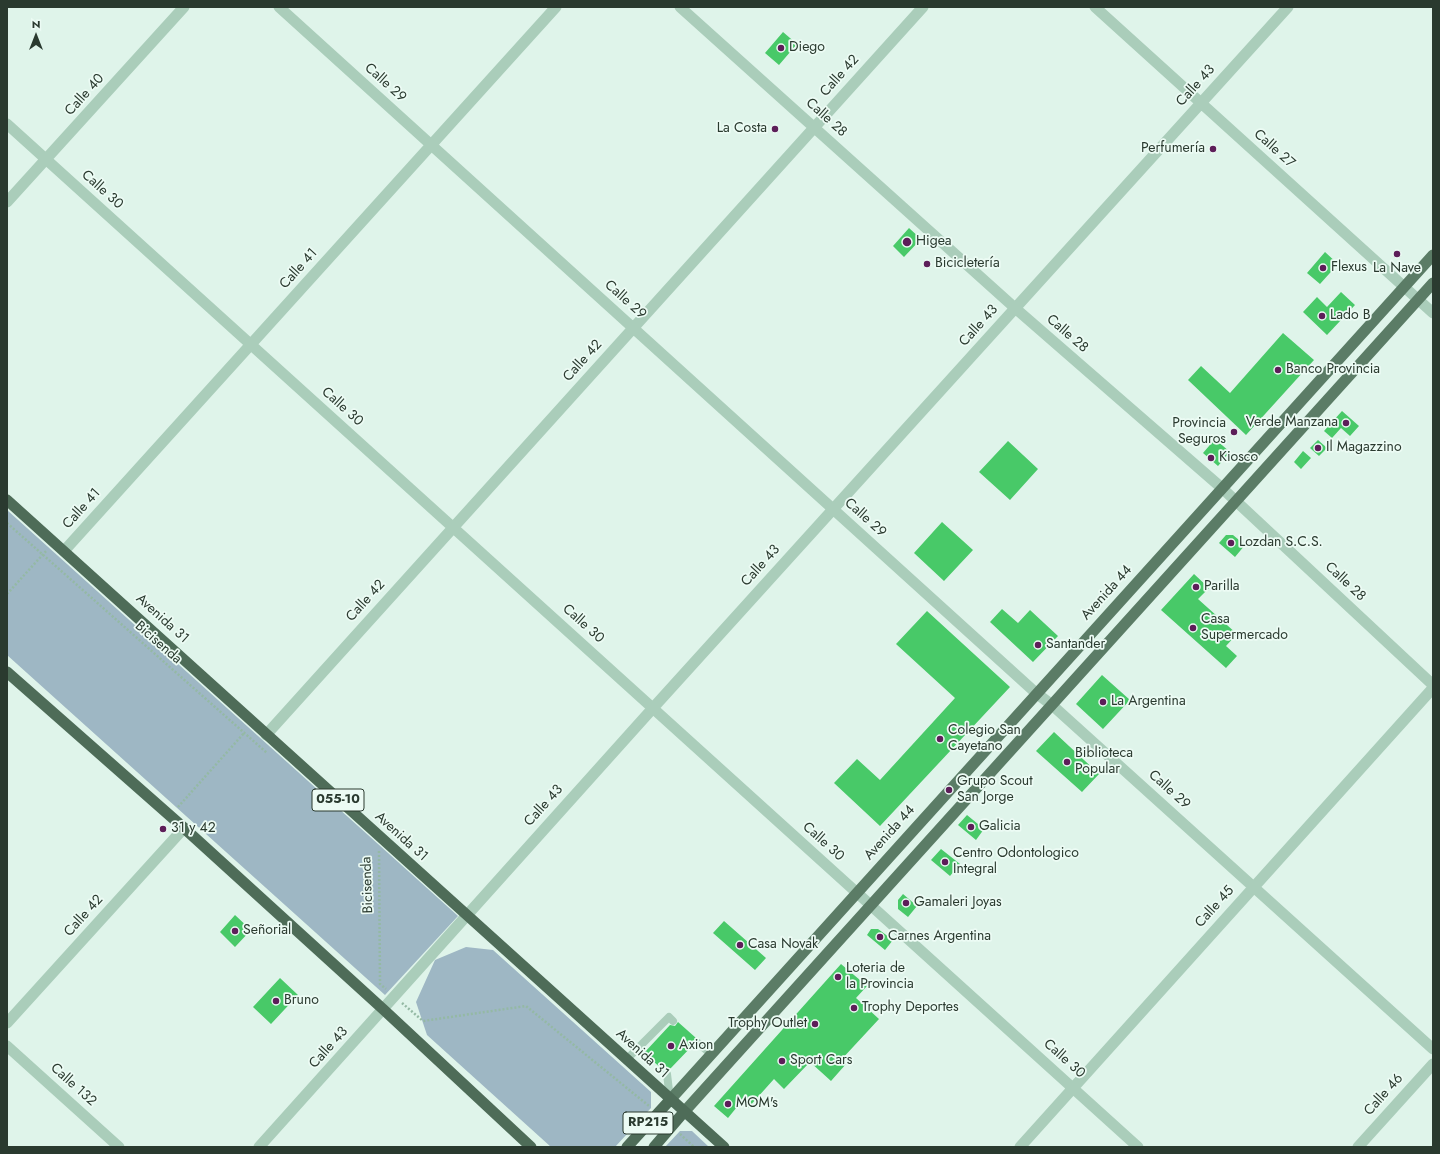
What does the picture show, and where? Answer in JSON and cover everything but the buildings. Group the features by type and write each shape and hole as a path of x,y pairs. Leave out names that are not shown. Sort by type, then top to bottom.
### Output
{"highway":[{"name":"Avenida 31","path":"7,500 466,916 724,1147"},
{"path":"7,672 169,817 184,828 384,1010 531,1147"},
{"name":"Avenida 44","path":"627,1147 670,1100"},
{"name":"RP215","path":"654,1147 684,1112"}],"main road":[{"name":"Avenida 44","path":"670,1100 856,892 1223,489 1433,255"},
{"path":"684,1112 1433,283"}],"street":[{"name":"Calle 40","path":"7,202 184,7"},
{"name":"Calle 29","path":"279,7 1036,693 1052,705 1433,1049"},
{"name":"Calle 41","path":"64,551 556,7"},
{"name":"Calle 28","path":"680,7 1014,308 1223,489 1433,686"},
{"name":"Calle 42","path":"266,735 923,7"},
{"name":"Calle 27","path":"1095,7 1433,313"},
{"name":"Calle 43","path":"259,1147 384,1010 466,916 1014,308 1288,7"},
{"name":"Calle 30","path":"7,124 1138,1147"},
{"name":"Calle 45","path":"1020,1147 1072,1087 1433,686"},
{"name":"Calle 42","path":"7,1023 184,828"},
{"name":"Calle 132","path":"7,1046 119,1147"},
{"name":"Calle 46","path":"1358,1147 1433,1064"}],"lane":[{"path":"626,1060 649,1042 669,1017 673,1021"},
{"path":"698,1043 711,1054"},
{"path":"667,1074 670,1100"}],"path":[{"name":"Bicisenda","path":"7,523 268,754"},
{"path":"7,594 54,542"},
{"path":"169,817 254,724"},
{"name":"Bicisenda","path":"373,846 379,851 380,984 396,996 423,1021 526,1006 658,1113"},
{"path":"672,1126 694,1147"}],"shaded area":[{"path":"7,510 458,916 385,995 7,655"},
{"path":"466,947 493,950 651,1092 651,1108 615,1147 551,1147 427,1035 416,1002 435,960"},
{"path":"680,1131 692,1131 709,1147 665,1147"}],"place":[{"name":"Diego","path":"781,48"},
{"name":"La Costa","path":"775,129"},
{"name":"Perfumería","path":"1213,149"},
{"name":"Higea","path":"907,242"},
{"name":"La Nave","path":"1397,254"},
{"name":"Bicicletería","path":"927,264"},
{"name":"Flexus","path":"1323,268"},
{"name":"Lado B","path":"1322,316"},
{"name":"Banco Provincia","path":"1278,370"},
{"name":"Verde Manzana","path":"1346,423"},
{"name":"Provincia Seguros","path":"1234,432"},
{"name":"Il Magazzino","path":"1318,448"},
{"name":"Kiosco","path":"1211,458"},
{"name":"Lozdan S.C.S.","path":"1231,543"},
{"name":"Parilla","path":"1196,587"},
{"name":"Casa Supermercado","path":"1193,628"},
{"name":"Santander","path":"1038,645"},
{"name":"La Argentina","path":"1103,702"},
{"name":"Colegio San Cayetano","path":"940,739"},
{"name":"Biblioteca Popular","path":"1067,762"},
{"name":"Grupo Scout San Jorge","path":"949,790"},
{"name":"Galicia","path":"971,827"},
{"name":"31 y 42","path":"163,829"},
{"name":"Centro Odontologico Integral","path":"945,862"},
{"name":"Gamaleri Joyas","path":"906,903"},
{"name":"Señorial","path":"235,931"},
{"name":"Carnes Argentina","path":"880,937"},
{"name":"Casa Novak","path":"740,945"},
{"name":"Loteria de la Provincia","path":"838,977"},
{"name":"Bruno","path":"276,1001"},
{"name":"Trophy Deportes","path":"854,1008"},
{"name":"Trophy Outlet","path":"815,1024"},
{"name":"Axion","path":"671,1046"},
{"name":"Sport Cars","path":"782,1061"},
{"name":"MOM's","path":"728,1104"}]}
